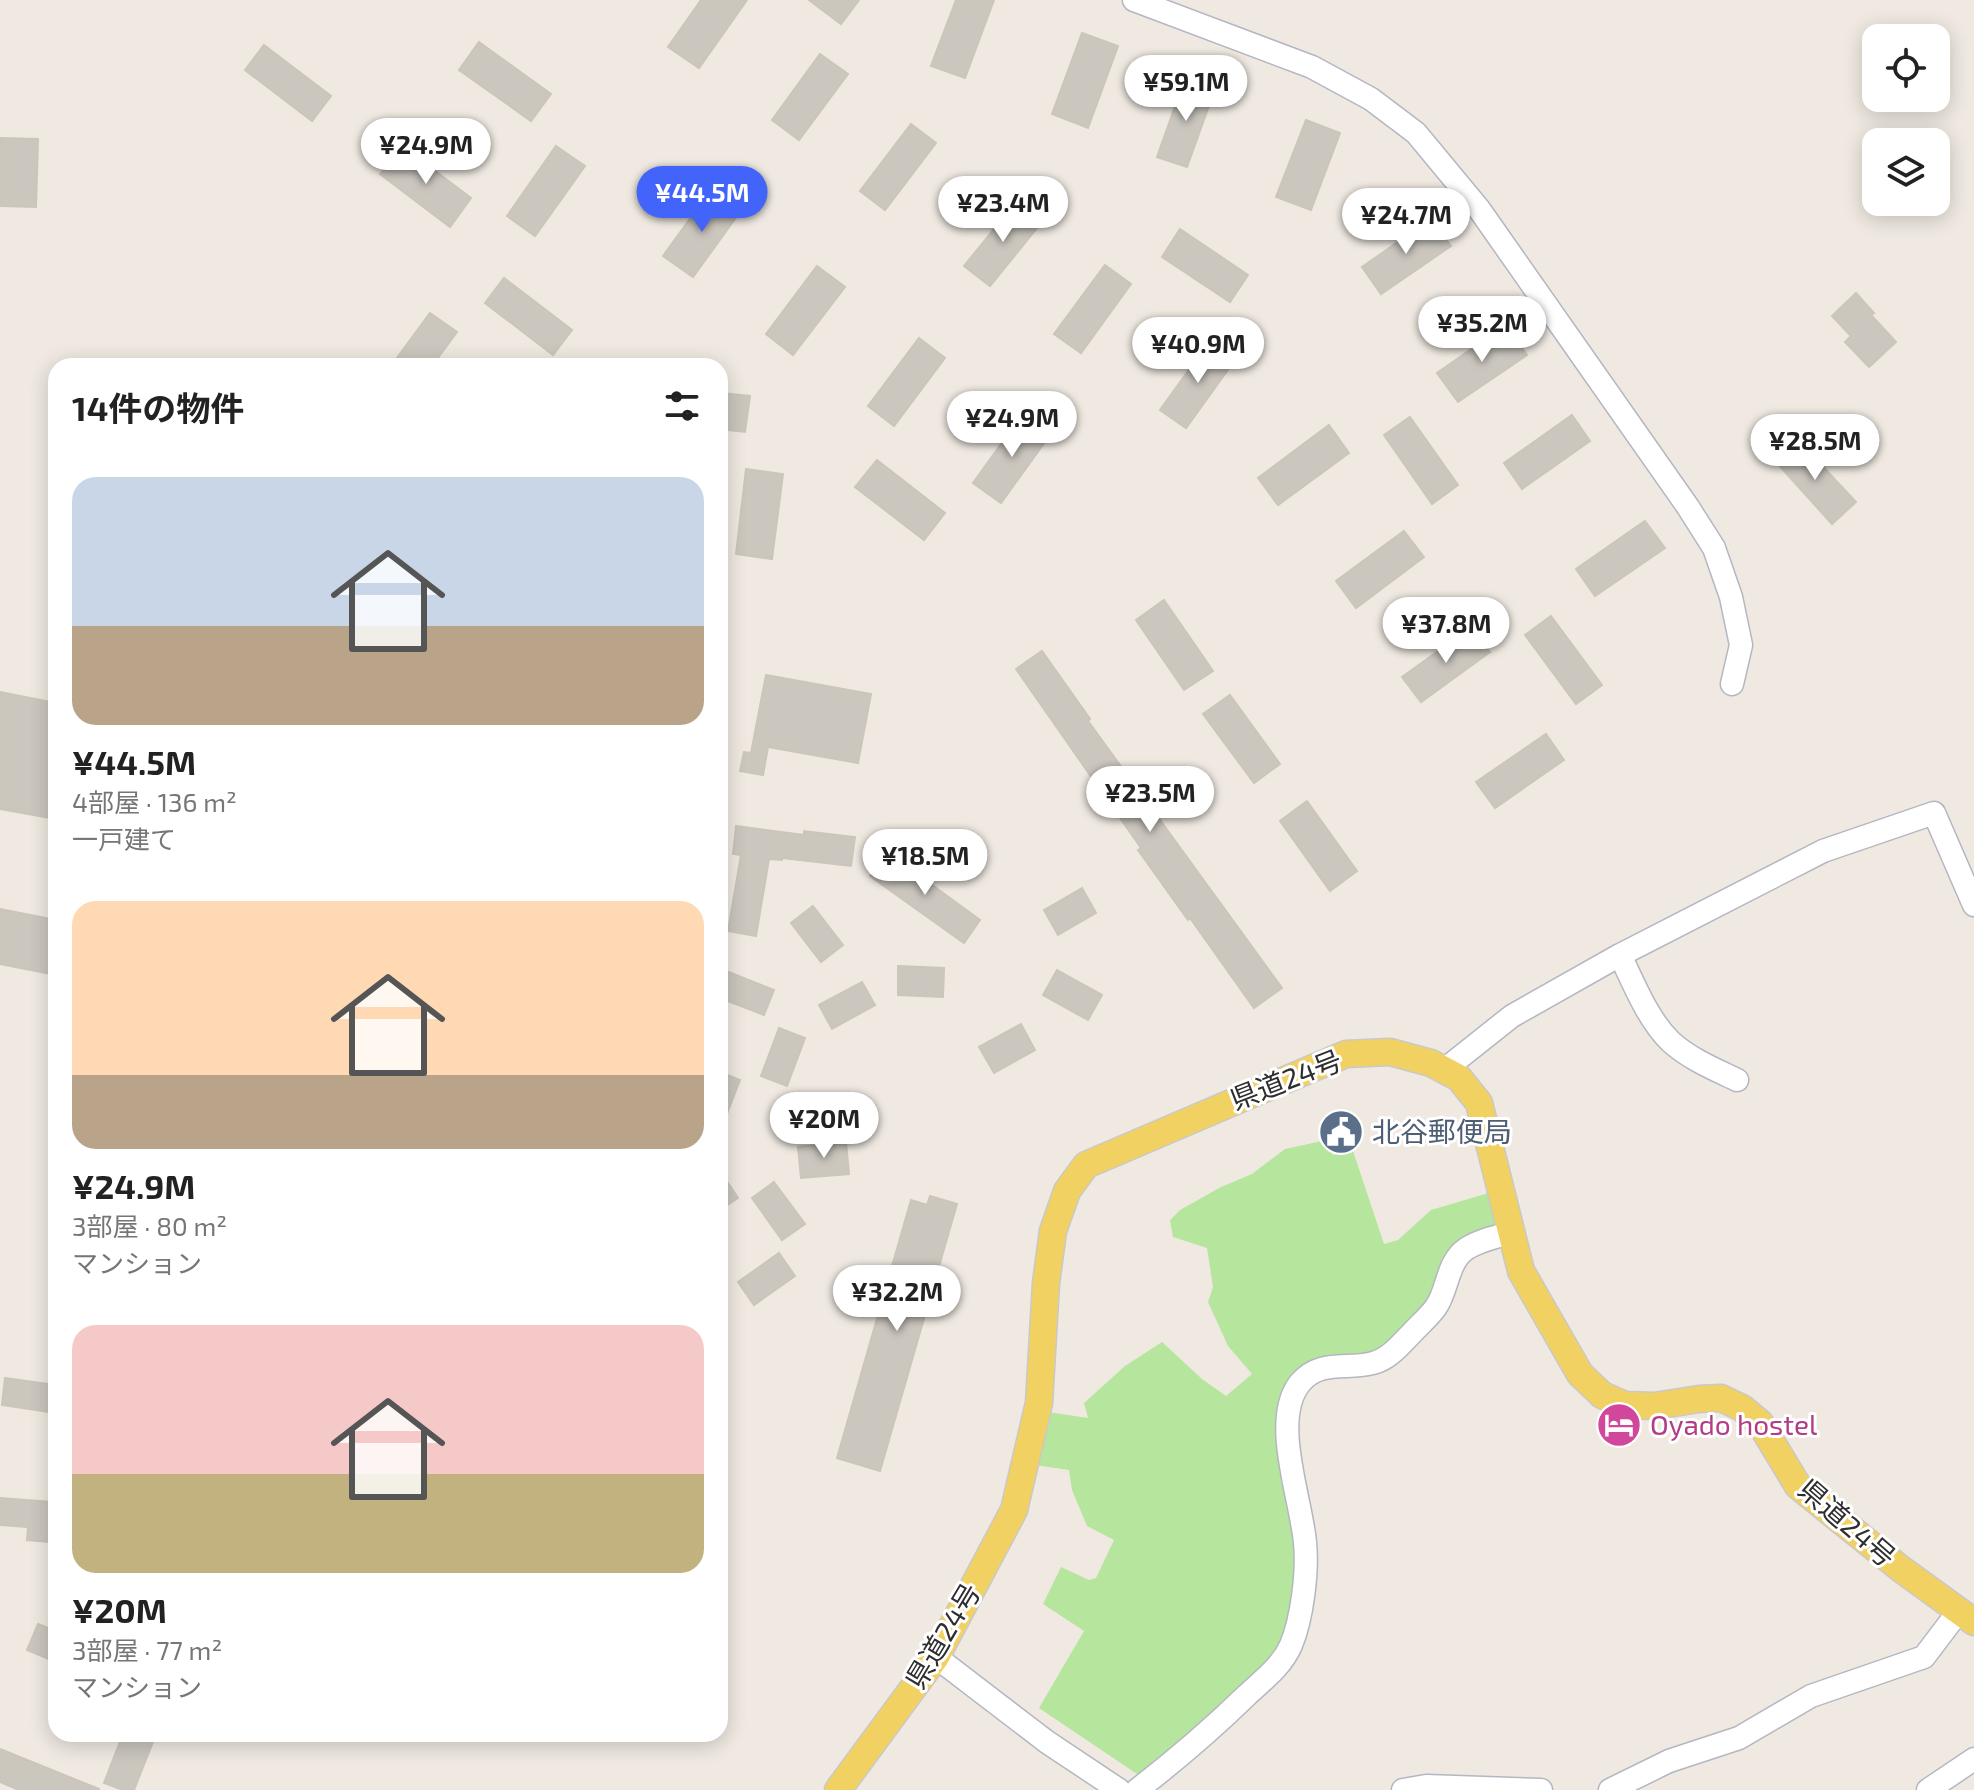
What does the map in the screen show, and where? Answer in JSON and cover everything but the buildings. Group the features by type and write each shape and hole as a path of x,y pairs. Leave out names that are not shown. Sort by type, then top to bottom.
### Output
{"main road":[{"name":"県道24号","path":"838,1790 936,1657 1014,1510 1039,1403 1046,1283 1053,1231 1067,1191 1086,1165 1346,1054 1390,1052 1431,1063 1459,1078 1479,1103 1521,1271 1580,1374 1602,1395 1625,1405 1654,1406 1721,1398 1742,1408 1760,1423 1798,1486 1966,1617"}],"street":[{"path":"1134,0 1312,67 1371,99 1416,133 1479,209 1714,548 1731,597 1741,645 1732,684"},
{"path":"1444,1070 1512,1016 1620,955 1823,851 1934,813 1974,905"},
{"path":"1620,955 1645,1005 1669,1040 1695,1060 1737,1080"},
{"path":"1137,1790 1207,1734 1280,1664 1291,1644 1306,1568 1304,1530 1291,1474 1288,1439 1289,1414 1298,1386 1316,1370 1328,1366 1375,1363 1389,1356 1437,1306 1455,1260 1466,1249 1512,1232"},
{"path":"1610,1790 1669,1761 1739,1738 1811,1696 1924,1657 1966,1617"},
{"path":"936,1657 1047,1742 1119,1790"},
{"path":"1928,1790 1974,1759"},
{"path":"1403,1790 1426,1786 1541,1790"}],"green space":[{"path":"1327,1140 1333,1155 1353,1151 1384,1244 1398,1240 1431,1210 1499,1190 1511,1232 1470,1246 1396,1348 1295,1390 1304,1543 1284,1640 1243,1687 1140,1776 1039,1708 1084,1631 1043,1604 1061,1567 1089,1580 1096,1578 1114,1540 1087,1526 1072,1490 1069,1470 1028,1464 1041,1411 1088,1418 1084,1403 1125,1366 1162,1342 1202,1379 1226,1396 1252,1374 1228,1346 1208,1302 1213,1287 1207,1248 1173,1237 1170,1220 1180,1210 1221,1187 1252,1174 1285,1149"}],"place":[{"name":"北谷郵便局","path":"1341,1132"},
{"name":"Oyado hostel","path":"1619,1425"}]}
